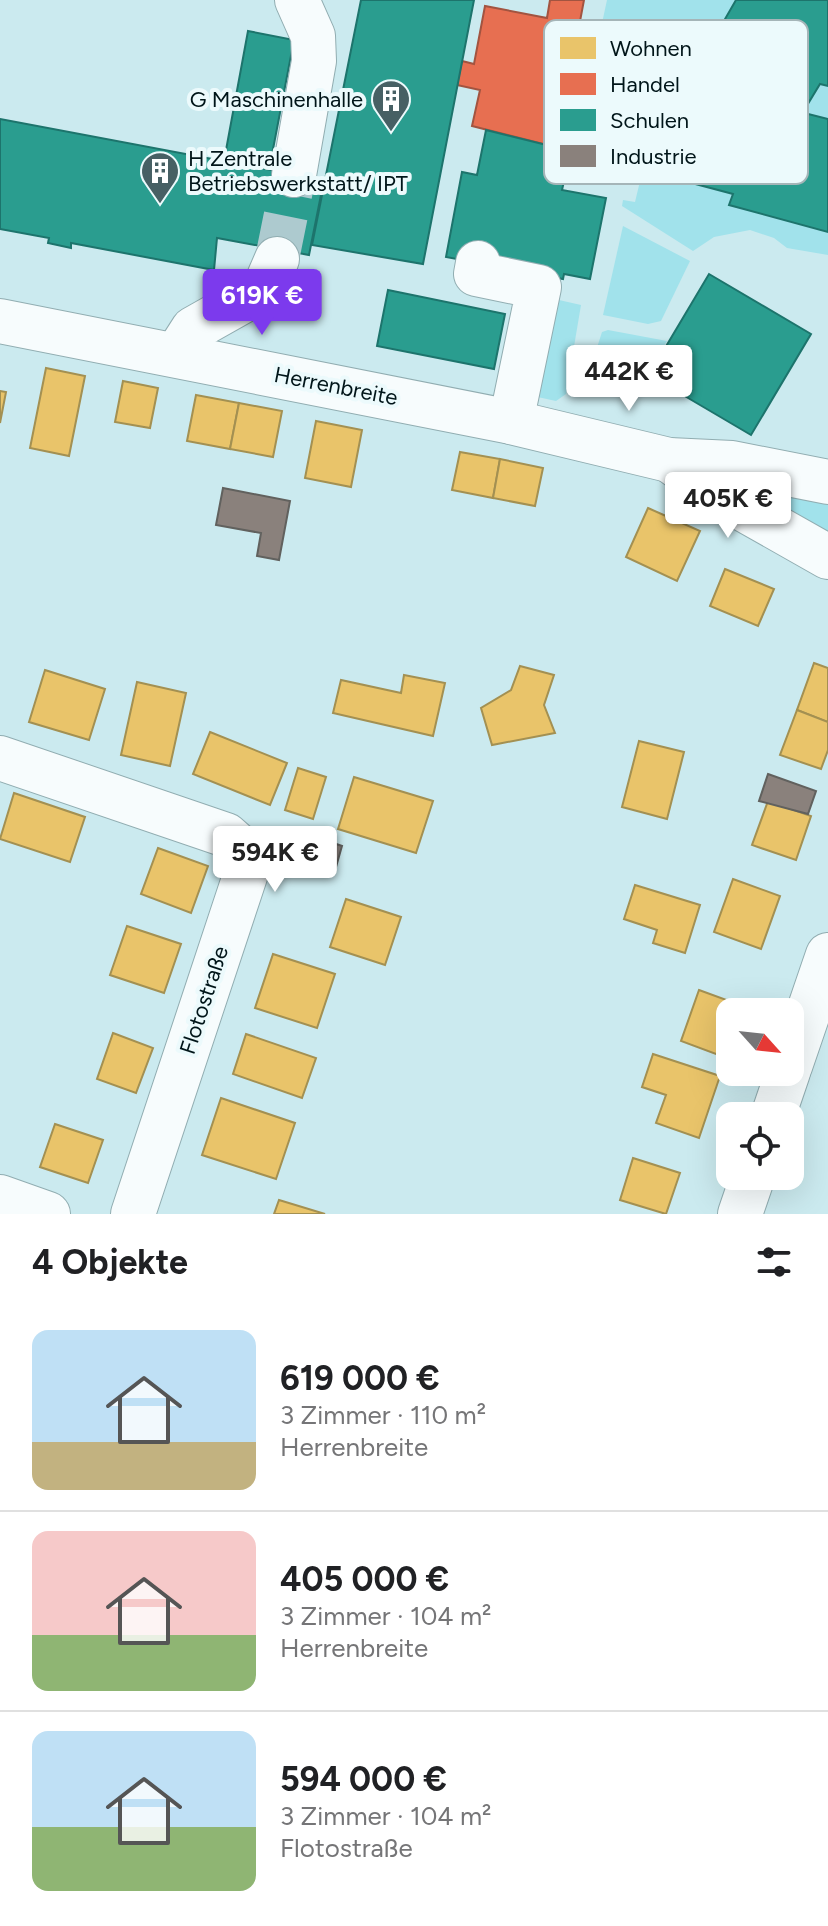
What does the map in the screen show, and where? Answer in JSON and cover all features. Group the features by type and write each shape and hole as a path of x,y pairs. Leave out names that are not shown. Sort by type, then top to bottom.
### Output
{"street":[{"path":"294,175 314,61 313,36 297,0"},
{"path":"177,354 193,329 264,289 277,259"},
{"path":"478,263 476,274 539,287 511,422"},
{"name":"Herrenbreite","path":"0,321 511,422 669,460 732,463 828,482"},
{"name":"Herrenbreite","path":"669,460 713,492 828,557"},
{"name":"Flotostraße","path":"0,758 226,835 243,850 246,873 133,1214"},
{"path":"804,1025 828,955"},
{"path":"740,1214 748,1190"},
{"path":"0,1197 48,1214"}],"shaded area":[{"path":"607,0 736,0 725,20 603,20"},
{"path":"820,84 828,86 828,119 808,113 808,104"},
{"path":"639,184 696,184 733,194 730,205 828,232 828,255 787,248 774,238 750,230 714,237 693,251 622,206 623,200 635,202"},
{"path":"623,226 690,261 661,321 648,324 603,315"},
{"path":"559,300 581,305 566,394 556,401 533,396"},
{"path":"608,330 667,341 642,382 618,380 620,368 593,360 602,332"},
{"path":"740,488 828,488 828,539"}],"building: Wohnen":[{"path":"46,368 85,376 69,456 30,448"},
{"path":"123,381 158,388 150,428 115,422"},
{"path":"0,391 6,392 0,423"},
{"path":"196,395 239,403 230,449 187,441"},
{"path":"239,403 282,411 273,457 230,449"},
{"path":"316,421 362,430 351,487 305,478"},
{"path":"460,452 500,459 493,498 452,490"},
{"path":"500,459 543,468 535,506 493,498"},
{"path":"648,508 700,531 677,581 626,557"},
{"path":"725,569 774,589 758,626 710,606"},
{"path":"814,663 828,668 828,722 797,710"},
{"path":"520,666 554,675 544,705 555,733 492,745 481,708 511,690"},
{"path":"45,670 105,689 89,740 29,722"},
{"path":"404,675 445,683 433,736 333,713 341,680 401,693"},
{"path":"137,682 186,693 170,766 121,755"},
{"path":"797,710 828,722 828,750 821,769 780,755"},
{"path":"210,732 287,763 270,805 193,774"},
{"path":"639,741 684,752 667,819 622,807"},
{"path":"298,768 326,777 313,819 285,810"},
{"path":"354,777 433,801 416,853 338,829"},
{"path":"14,793 85,817 70,862 0,839"},
{"path":"768,801 811,816 796,860 752,845"},
{"path":"158,848 208,866 191,913 141,894"},
{"path":"733,879 780,896 761,949 714,932"},
{"path":"635,885 700,905 685,953 653,943 657,930 624,919"},
{"path":"346,899 401,917 385,965 330,947"},
{"path":"127,926 181,944 164,993 110,975"},
{"path":"273,954 335,974 317,1028 255,1008"},
{"path":"699,990 721,998 716,998 716,1054 681,1041"},
{"path":"113,1033 153,1048 136,1093 97,1079"},
{"path":"246,1034 316,1058 302,1098 233,1074"},
{"path":"653,1054 716,1075 717,1086 699,1138 656,1123 666,1095 642,1087"},
{"path":"221,1098 295,1123 276,1179 202,1155"},
{"path":"55,1124 103,1140 88,1183 40,1167"},
{"path":"633,1158 680,1173 666,1214 620,1200"},
{"path":"279,1200 325,1214 274,1214"}],"building: Handel":[{"path":"550,0 584,0 580,20 544,20 544,144 472,126 480,90 457,85 462,61 474,64 485,6 547,18"}],"building: Schulen":[{"name":"G Maschinenhalle","path":"361,0 474,0 423,264 312,245"},
{"path":"736,0 828,0 828,86 820,84 808,104 808,20 725,19"},
{"path":"248,31 294,40 269,170 224,161"},
{"path":"808,114 828,119 828,232 729,205 733,194 695,184 808,184"},
{"name":"H Zentrale Betriebswerkstatt/ IPT","path":"0,119 324,180 309,255 217,238 214,270 71,243 71,248 48,243 49,238 0,229"},
{"path":"486,130 544,144 544,184 563,184 562,190 606,198 590,279 564,274 563,279 446,257 462,172 477,175"},
{"path":"709,274 811,334 751,435 649,375"},
{"path":"388,290 505,314 494,369 377,346"}],"building: Industrie":[{"path":"223,488 290,501 279,560 257,556 261,533 216,525"},
{"path":"768,774 816,791 808,814 759,801"},
{"path":"307,834 342,846 334,874 298,863"}],"tunnel":[{"path":"277,259 294,175"}],"place":[{"name":"G Maschinenhalle","path":"391,133"},
{"name":"H Zentrale Betriebswerkstatt/ IPT","path":"160,205"}]}
